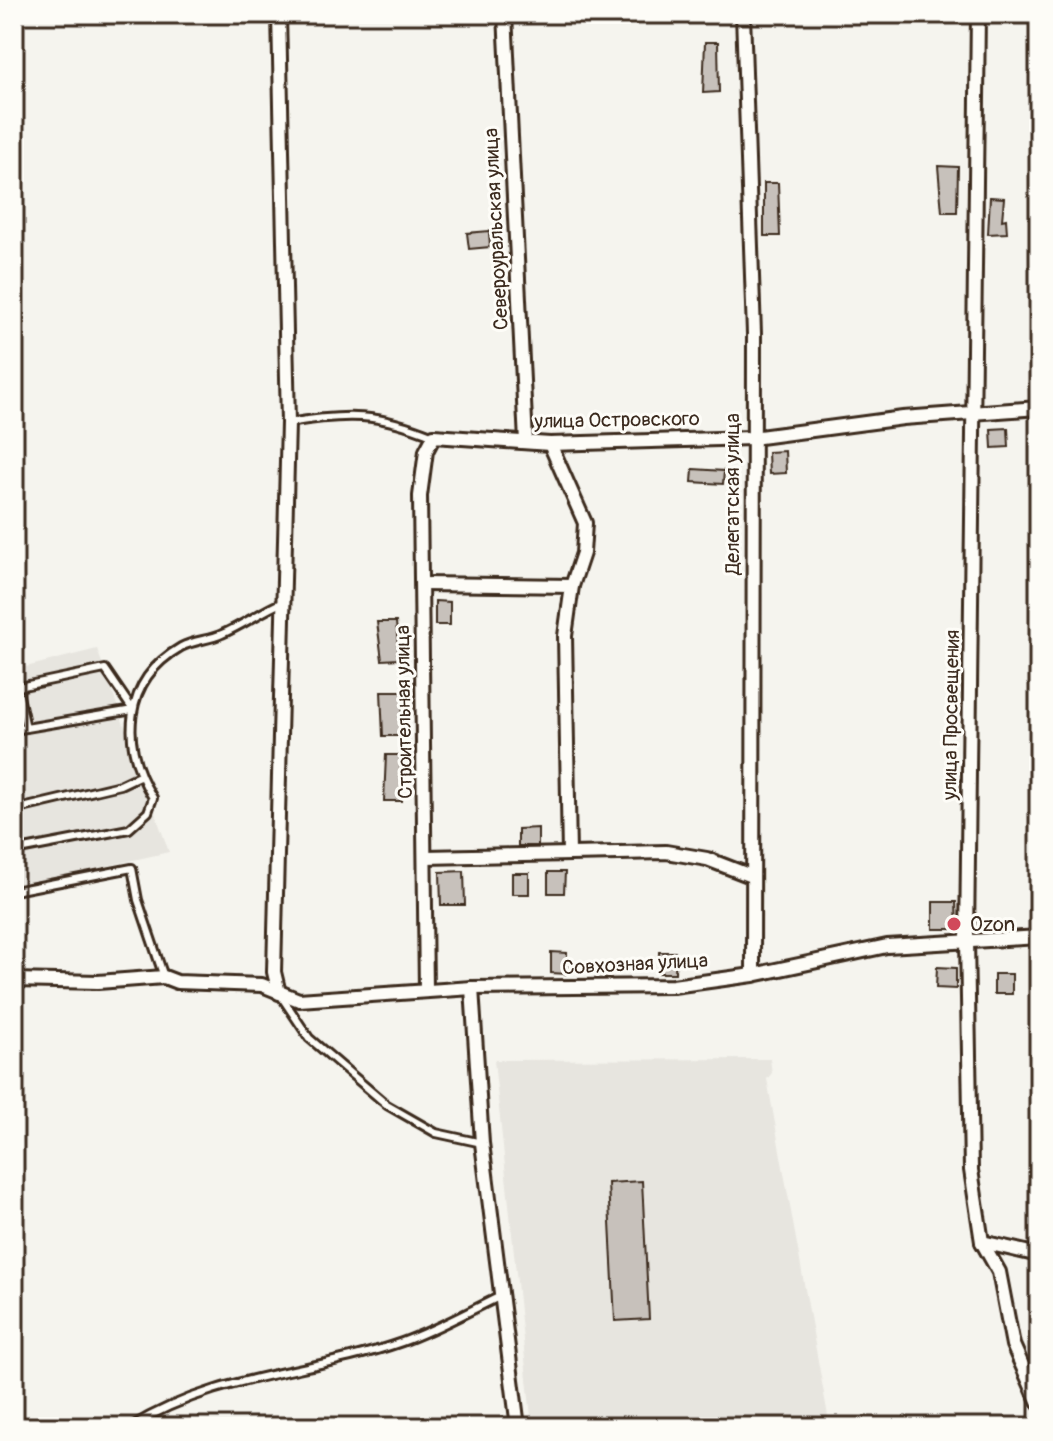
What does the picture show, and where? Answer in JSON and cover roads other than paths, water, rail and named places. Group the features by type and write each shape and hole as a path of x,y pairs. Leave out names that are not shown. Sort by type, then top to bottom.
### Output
{"street":[{"path":"279,14 288,423 274,972 279,993"},
{"name":"Североуральская улица","path":"505,14 526,442"},
{"name":"Делегатская улица","path":"743,14 754,334 753,975"},
{"name":"улица Просвещения","path":"978,14 967,940 971,1170 982,1242 999,1272 1013,1345 1034,1377 1039,1403"},
{"name":"улица Островского","path":"434,436 550,444 752,438 975,412 1039,408"},
{"name":"Строительная улица","path":"426,990 420,496 426,451 434,436"},
{"path":"550,444 585,523 583,553 572,586 565,636 569,854"},
{"path":"422,584 572,586"},
{"path":"426,857 666,852 707,859 751,876"},
{"name":"Совхозная улица","path":"14,980 98,982 164,977 177,982 262,985 299,1000 472,988 673,986 753,975 887,946 967,940 1000,942 1039,937"},
{"path":"472,988 482,1143 518,1427"},
{"path":"982,1242 1039,1255"}],"lane":[{"path":"288,423 343,413 404,423 434,436"},
{"path":"14,851 129,829 148,812 153,798 139,776 129,733 133,710 147,678 181,646 221,635 283,602"},
{"path":"26,728 16,688 105,669 133,710"},
{"path":"14,730 133,710"},
{"path":"14,810 120,785 139,776"},
{"path":"14,891 37,884 132,868 142,914 164,977"},
{"path":"279,993 309,1038 387,1105 436,1133 482,1143"},
{"path":"130,1427 166,1405 212,1389 402,1342 501,1296"}],"place":[{"name":"Ozon","path":"954,924"}]}
